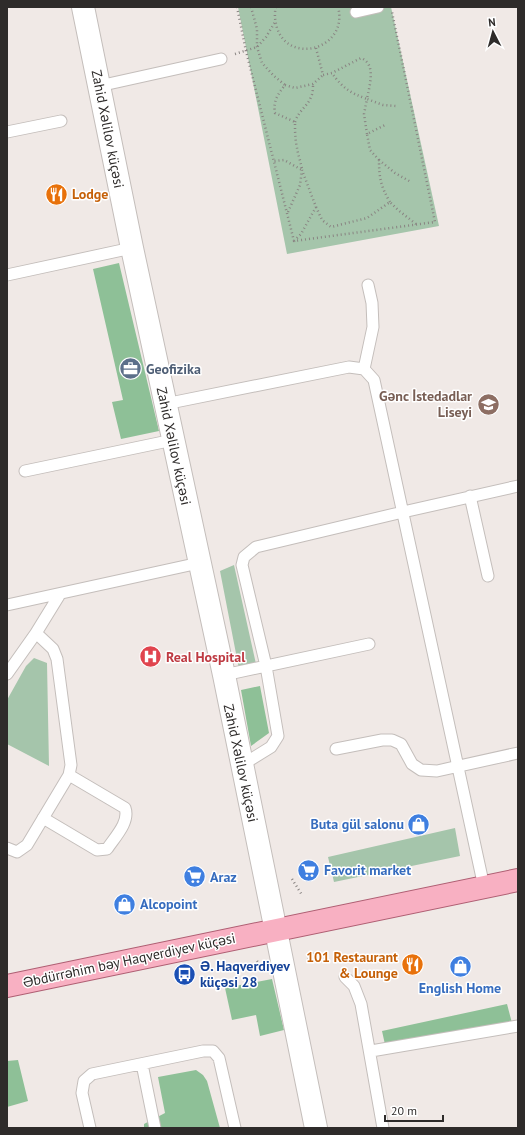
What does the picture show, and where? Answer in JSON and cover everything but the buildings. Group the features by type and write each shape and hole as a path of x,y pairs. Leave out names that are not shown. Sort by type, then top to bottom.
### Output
{"main road":[{"path":"484,887 518,880"},
{"name":"Əbdürrəhim bəy Haqverdiyev küçəsi","path":"7,986 484,887"}],"street":[{"name":"Zahid Xəlilov küçəsi","path":"83,7 132,248 224,675 316,1128"}],"lane":[{"path":"356,12 378,7"},
{"path":"99,86 221,59"},
{"path":"7,132 61,121"},
{"path":"7,275 132,248"},
{"path":"364,370 373,328 372,303 368,285"},
{"path":"165,404 349,367 364,370 374,380 484,887"},
{"path":"25,472 173,440"},
{"path":"242,765 271,747 278,736 266,666 242,565 244,557 256,547 518,486"},
{"path":"470,496 488,576"},
{"path":"7,605 199,563"},
{"path":"7,674 60,594"},
{"path":"7,848 17,852 27,845 69,775 71,765 57,659 53,649 36,632"},
{"path":"224,675 369,644"},
{"path":"336,749 382,740 392,740 401,744 412,764 421,770 437,771 518,753"},
{"path":"43,818 97,850 107,849 125,822 127,813 125,808 69,775"},
{"path":"345,977 354,986 361,1004 371,1051 383,1128"},
{"path":"371,1051 518,1026"},
{"path":"90,1128 82,1093 84,1081 92,1074 213,1050 219,1058 235,1128"},
{"path":"142,1064 155,1128"}],"path":[{"path":"238,7 246,51 294,241"},
{"path":"251,7 257,29 257,47 262,63 285,85 295,88 313,84 323,75 332,74 361,58 365,60 372,75 364,114 370,150 379,160 395,173 411,182"},
{"path":"276,7 275,22 278,32 285,41 294,47 305,49 316,48 332,39 340,22 338,7"},
{"path":"294,241 435,222 391,7"},
{"path":"221,59 257,47 266,37 275,22"},
{"path":"316,48 323,75"},
{"path":"332,74 349,92 383,105 396,106"},
{"path":"313,84 312,95 308,103 298,114 295,122 295,136 302,170 322,220 331,227 367,218 390,202"},
{"path":"285,85 276,96 274,107 276,113 295,122"},
{"path":"367,134 385,125"},
{"path":"274,161 284,160 302,170"},
{"path":"379,160 379,173 382,188 390,202 417,225"},
{"path":"287,213 300,185 302,170"},
{"path":"294,241 301,234 316,207"},
{"path":"292,879 302,895"},
{"path":"308,960 314,950"}],"green space":[{"path":"238,7 391,7 439,226 287,254"},
{"path":"119,263 159,431 121,439 112,402 123,400 93,269"},
{"path":"234,565 256,664 239,669 220,571"},
{"path":"34,658 47,663 49,766 7,744 7,700 26,666"},
{"path":"260,686 269,733 251,746 241,690"},
{"path":"455,828 460,856 334,882 328,857"},
{"path":"272,979 284,1030 260,1036 256,1015 232,1020 225,988"},
{"path":"507,1004 512,1023 386,1049 382,1031"},
{"path":"18,1060 28,1101 7,1107 7,1061"},
{"path":"196,1070 203,1075 207,1081 220,1128 144,1128 144,1124 165,1113 158,1077"}],"place":[{"name":"Lodge","path":"56,194"},
{"name":"Geofizika","path":"131,369"},
{"name":"Gənc İstedadlar Liseyi","path":"488,404"},
{"name":"Real Hospital","path":"150,657"},
{"name":"Buta gül salonu","path":"419,824"},
{"name":"Favorit market","path":"309,870"},
{"name":"Araz","path":"195,877"},
{"name":"Alcopoint","path":"125,904"},
{"name":"101 Restaurant & Lounge","path":"413,965"},
{"name":"English Home","path":"460,966"},
{"name":"Ə. Haqverdiyev küçəsi 28","path":"185,974"}]}
